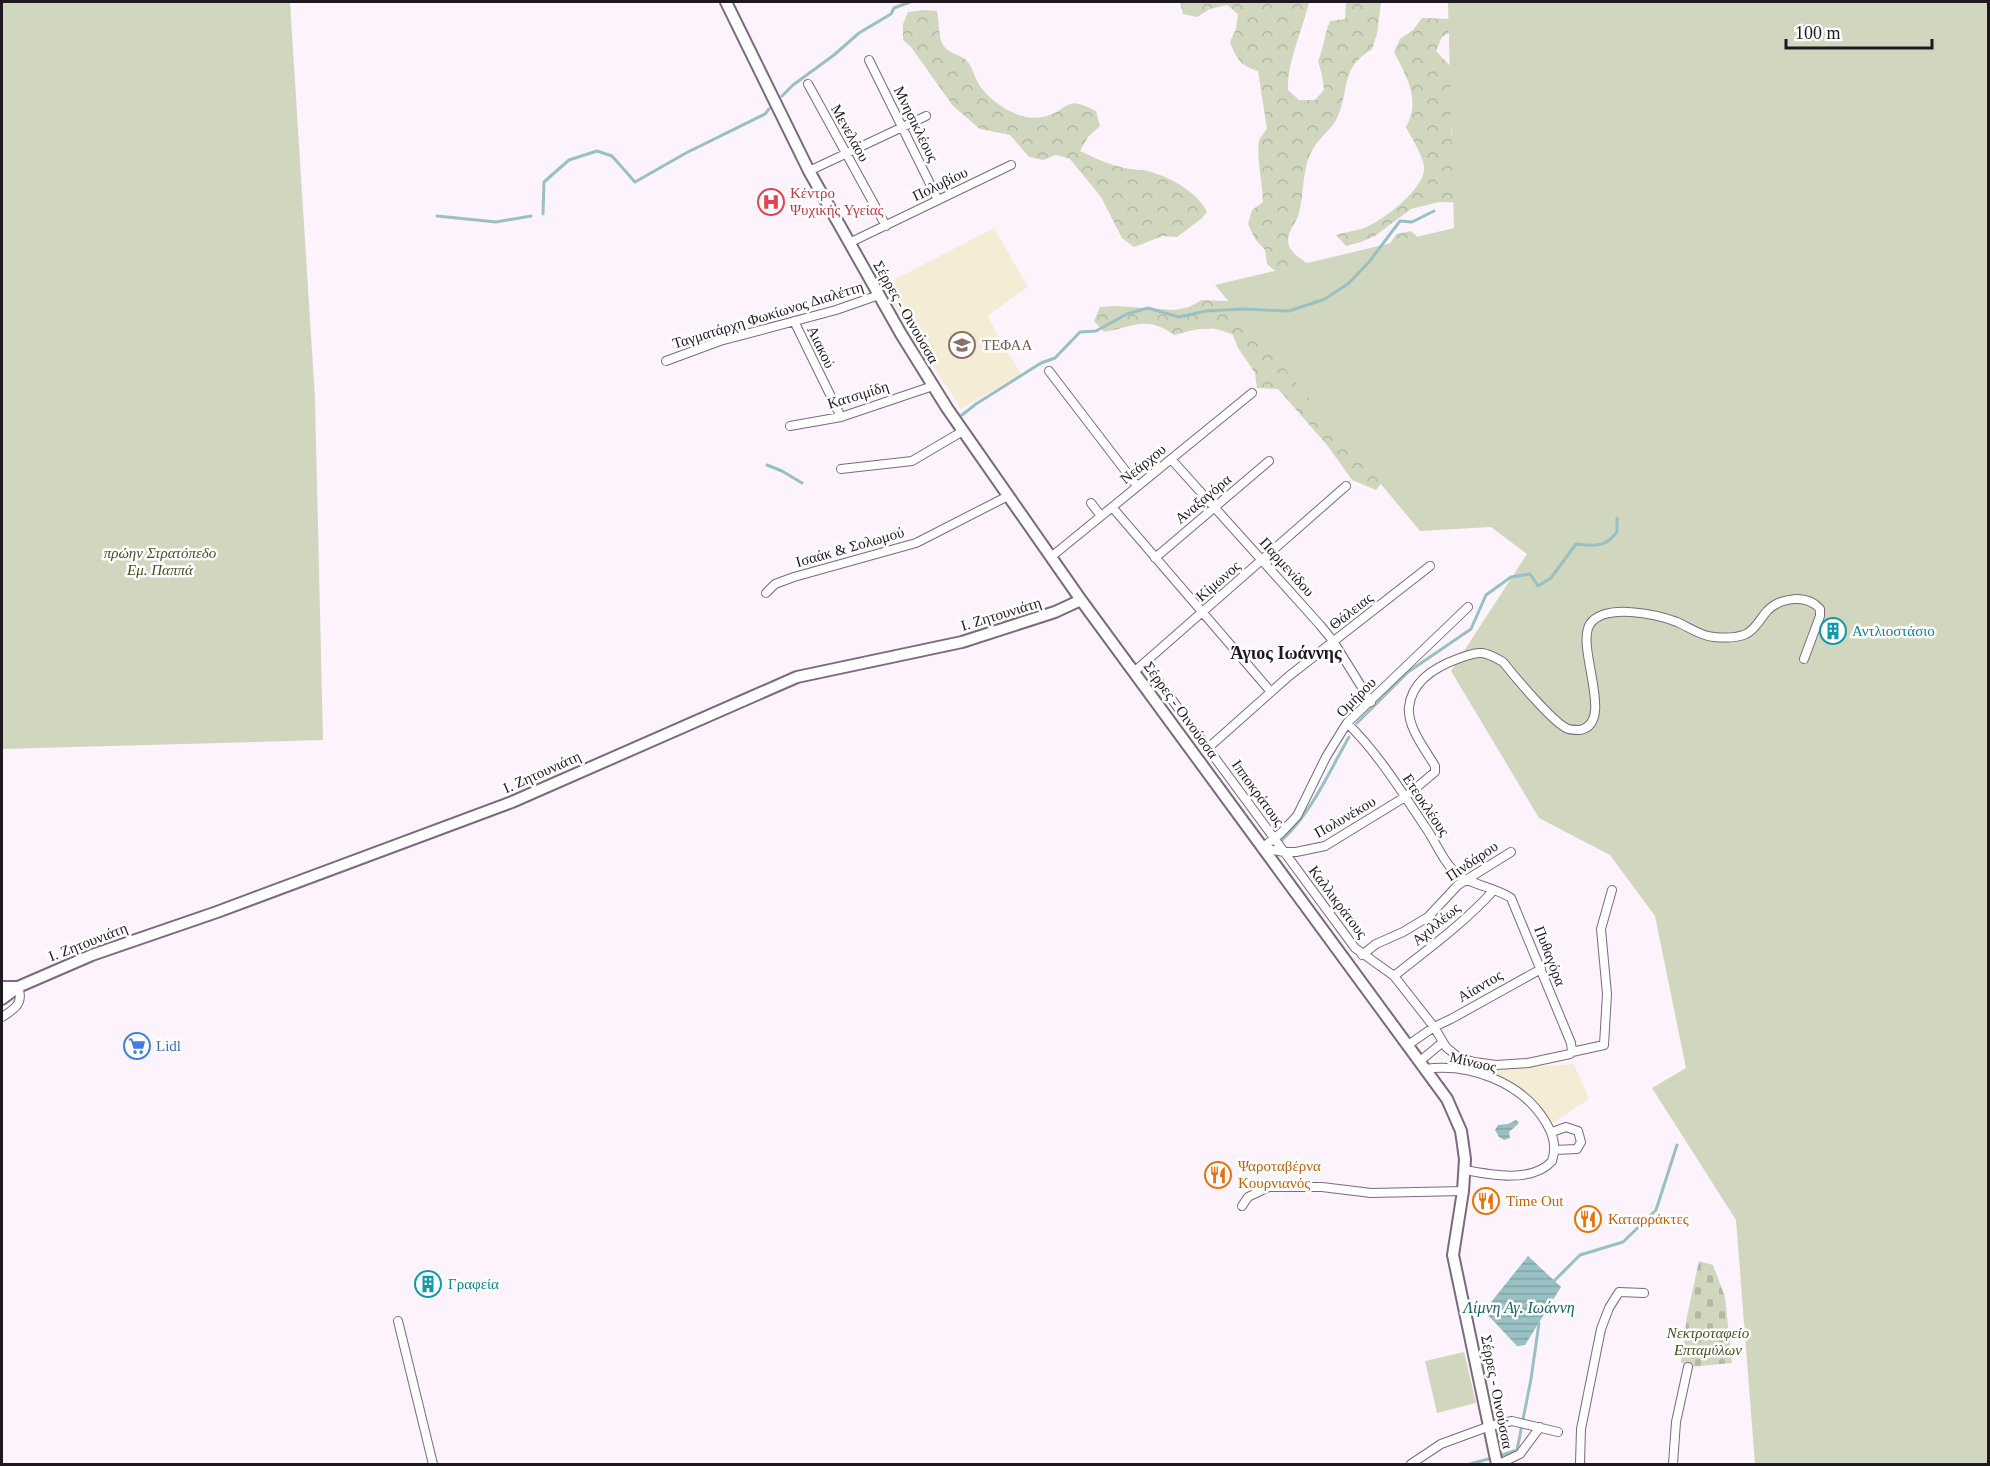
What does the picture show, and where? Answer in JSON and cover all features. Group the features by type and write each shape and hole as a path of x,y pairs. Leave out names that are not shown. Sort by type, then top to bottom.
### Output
{"street":[{"name":"Σέρρες - Οινούσσα","path":"726,2 809,171 933,386 1081,600 1447,1099 1461,1131 1465,1170 1454,1255 1498,1464"},
{"name":"Μνησικλέους","path":"869,60 938,200"},
{"name":"Μενελάου","path":"808,84 886,226"},
{"path":"809,171 926,116"},
{"name":"Πολυβίου","path":"849,243 1011,165"},
{"name":"Ταγματάρχη Φωκίωνος Διαλέττη","path":"666,362 720,341 836,310 879,295"},
{"name":"Αιακού","path":"794,321 841,417"},
{"path":"1049,371 1137,486"},
{"name":"Κατσιμίδη","path":"790,426 841,417 933,386"},
{"name":"Νεάρχου","path":"1051,556 1252,393"},
{"path":"841,470 912,461 963,431"},
{"name":"Παρμενίδου","path":"1171,459 1334,641 1371,702"},
{"name":"Αναξαγόρα","path":"1155,558 1269,461"},
{"name":"Κίμωνος","path":"1135,671 1346,486"},
{"name":"Ισαάκ & Σολωμού","path":"766,593 775,584 794,576 916,543 1008,496"},
{"path":"1091,503 1101,516"},
{"path":"1112,507 1271,692"},
{"name":"Θάλειας","path":"1208,748 1271,692 1430,566"},
{"name":"Πολυνέκου","path":"1262,848 1284,852 1308,851 1325,846 1405,797 1432,775 1436,770 1435,766 1413,727 1410,716 1411,695 1426,676 1437,667 1471,654 1482,653 1494,656 1503,662 1557,721 1568,729 1580,730 1590,725 1595,715 1587,632 1591,623 1608,613 1625,612 1658,617 1677,622 1704,635 1731,638 1755,628 1767,611 1776,604 1791,599 1807,599 1820,609 1820,616 1804,659"},
{"name":"Ι. Ζητουνιάτη","path":"18,987 102,952 217,912 512,802 797,677 962,642 1048,615 1081,600"},
{"name":"Ομήρου","path":"1262,848 1297,816 1326,757 1347,723 1468,607"},
{"name":"Ιπποκράτους","path":"1145,663 1284,852"},
{"name":"Ετεοκλέους","path":"1347,723 1365,743 1405,797 1452,867 1461,877 1492,891"},
{"name":"Καλλικράτους","path":"1284,852 1354,948 1394,976 1454,1054 1474,1062 1496,1065 1564,1057 1572,1052"},
{"name":"Πινδάρου","path":"1362,954 1376,944 1428,917 1453,888 1511,852"},
{"path":"1572,1052 1604,1045 1607,994 1601,929 1612,890"},
{"name":"Πυθαγόρα","path":"1492,891 1505,894 1515,903 1571,1043 1572,1052"},
{"name":"Αχιλλέως","path":"1394,976 1449,932 1481,904 1492,891"},
{"name":"Αίαντος","path":"1408,1045 1434,1027 1541,969"},
{"path":"2,987 18,987"},
{"path":"2,999 18,987"},
{"path":"2,1017 13,1010 20,1000 18,987"},
{"path":"1423,1065 1443,1042"},
{"name":"Μίνωος","path":"1423,1065 1459,1069 1501,1081 1534,1106 1552,1132 1554,1150"},
{"path":"1465,1170 1530,1175 1552,1161 1554,1150 1577,1149 1581,1142 1578,1131 1566,1127 1552,1132"},
{"path":"1242,1206 1248,1197 1269,1186 1322,1187 1371,1193 1463,1191"},
{"path":"1580,1464 1581,1429 1601,1329 1609,1308 1619,1292 1644,1293"},
{"path":"398,1321 434,1464"},
{"path":"1673,1464 1676,1422 1688,1367"},
{"path":"1411,1464 1441,1444 1490,1426 1512,1421 1558,1432"},
{"path":"1498,1464 1520,1454 1540,1428"}],"shaded area":[{"name":"ΤΕΦΑΑ","path":"994,228 1028,287 987,316 1021,374 961,409 882,286"},
{"path":"1574,1064 1589,1099 1551,1124 1527,1092 1492,1073 1492,1070"}],"green space":[{"name":"πρώην Στρατόπεδο Εμ. Παππά","path":"2,2 290,2 315,399 323,740 2,749"},
{"path":"1180,2 1309,2 1290,68 1288,90 1299,100 1315,100 1324,90 1318,61 1330,21 1345,19 1346,2 1381,2 1377,34 1372,49 1362,56 1350,71 1338,116 1309,157 1300,208 1288,242 1293,252 1309,264 1279,274 1267,264 1265,250 1255,239 1248,224 1252,210 1263,202 1258,146 1267,129 1258,71 1240,61 1230,42 1236,29 1238,14 1227,5 1210,9 1197,17 1183,14"},
{"path":"1448,2 1988,2 1988,1464 1755,1464 1736,1220 1652,1088 1686,1068 1655,916 1610,855 1539,818 1451,671 1527,554 1491,527 1420,531 1215,285 1454,228"},
{"path":"937,11 942,43 948,50 967,61 980,86 999,105 1016,114 1034,118 1051,115 1072,104 1096,111 1100,126 1088,137 1080,151 1112,165 1148,171 1167,178 1184,187 1207,212 1177,237 1163,236 1134,247 1122,238 1101,197 1070,159 1056,155 1043,160 1029,157 1010,135 980,129 953,106 911,47 903,40 903,24 908,12"},
{"path":"1422,18 1451,19 1457,28 1442,37 1436,51 1456,72 1451,134 1457,148 1468,203 1439,202 1411,209 1375,236 1346,246 1336,235 1364,228 1382,219 1412,193 1423,174 1424,166 1421,157 1406,127 1412,107 1410,89 1394,52 1400,39 1413,30"},
{"path":"1411,231 1423,242 1385,478 1376,490 1352,480 1327,445 1278,389 1257,388 1255,373 1238,348 1233,335 1217,330 1197,329 1174,335 1155,325 1147,324 1104,332 1094,321 1100,307 1174,310 1189,307 1202,300 1247,302 1388,247 1396,234"},
{"name":"Νεκτροταφείο Επταμύλων","path":"1699,1261 1713,1265 1725,1297 1732,1363 1688,1367 1681,1362 1687,1316"},
{"path":"1464,1352 1476,1403 1437,1413 1425,1361"}],"water":[{"path":"1516,1120 1519,1123 1509,1132 1510,1138 1504,1140 1499,1137 1495,1130 1498,1125"},
{"name":"Λίμνη Αγ. Ιωάννη","path":"1528,1256 1561,1287 1525,1345 1517,1346 1484,1311"}],"waterway":[{"path":"782,96 859,33 891,14 894,8 910,2"},
{"path":"543,214 544,182 569,160 597,151 612,156 635,182 686,153 765,114 769,109"},
{"path":"962,415 1041,363 1055,358 1080,332 1096,331 1127,314 1148,308 1179,317 1206,311 1243,309 1289,311 1325,299 1349,283 1369,262 1400,221 1412,222 1434,211"},
{"path":"437,216 496,222 531,216"},
{"path":"767,465 802,483"},
{"path":"1357,723 1408,672 1471,629 1486,595 1511,577 1530,574 1538,586 1551,578 1576,544 1599,545 1613,537 1617,532 1617,518"},
{"path":"1282,840 1311,804 1349,737"},
{"path":"1554,1281 1580,1255 1623,1242 1656,1210 1677,1145"},
{"path":"1499,1456 1517,1450 1539,1323"},
{"path":"1470,1464 1492,1458"}],"place":[{"name":"Κέντρο Ψυχικής Υγείας","path":"771,202"},
{"name":"ΤΕΦΑΑ","path":"962,345"},
{"name":"Αντλιοστάσιο","path":"1833,631"},
{"name":"Lidl","path":"137,1046"},
{"name":"Ψαροταβέρνα Κουρνιανός","path":"1218,1175"},
{"name":"Time Out","path":"1486,1201"},
{"name":"Καταρράκτες","path":"1588,1219"},
{"name":"Γραφεία","path":"428,1284"}],"district":[{"name":"Άγιος Ιωάννης","path":"1286,653"}]}
